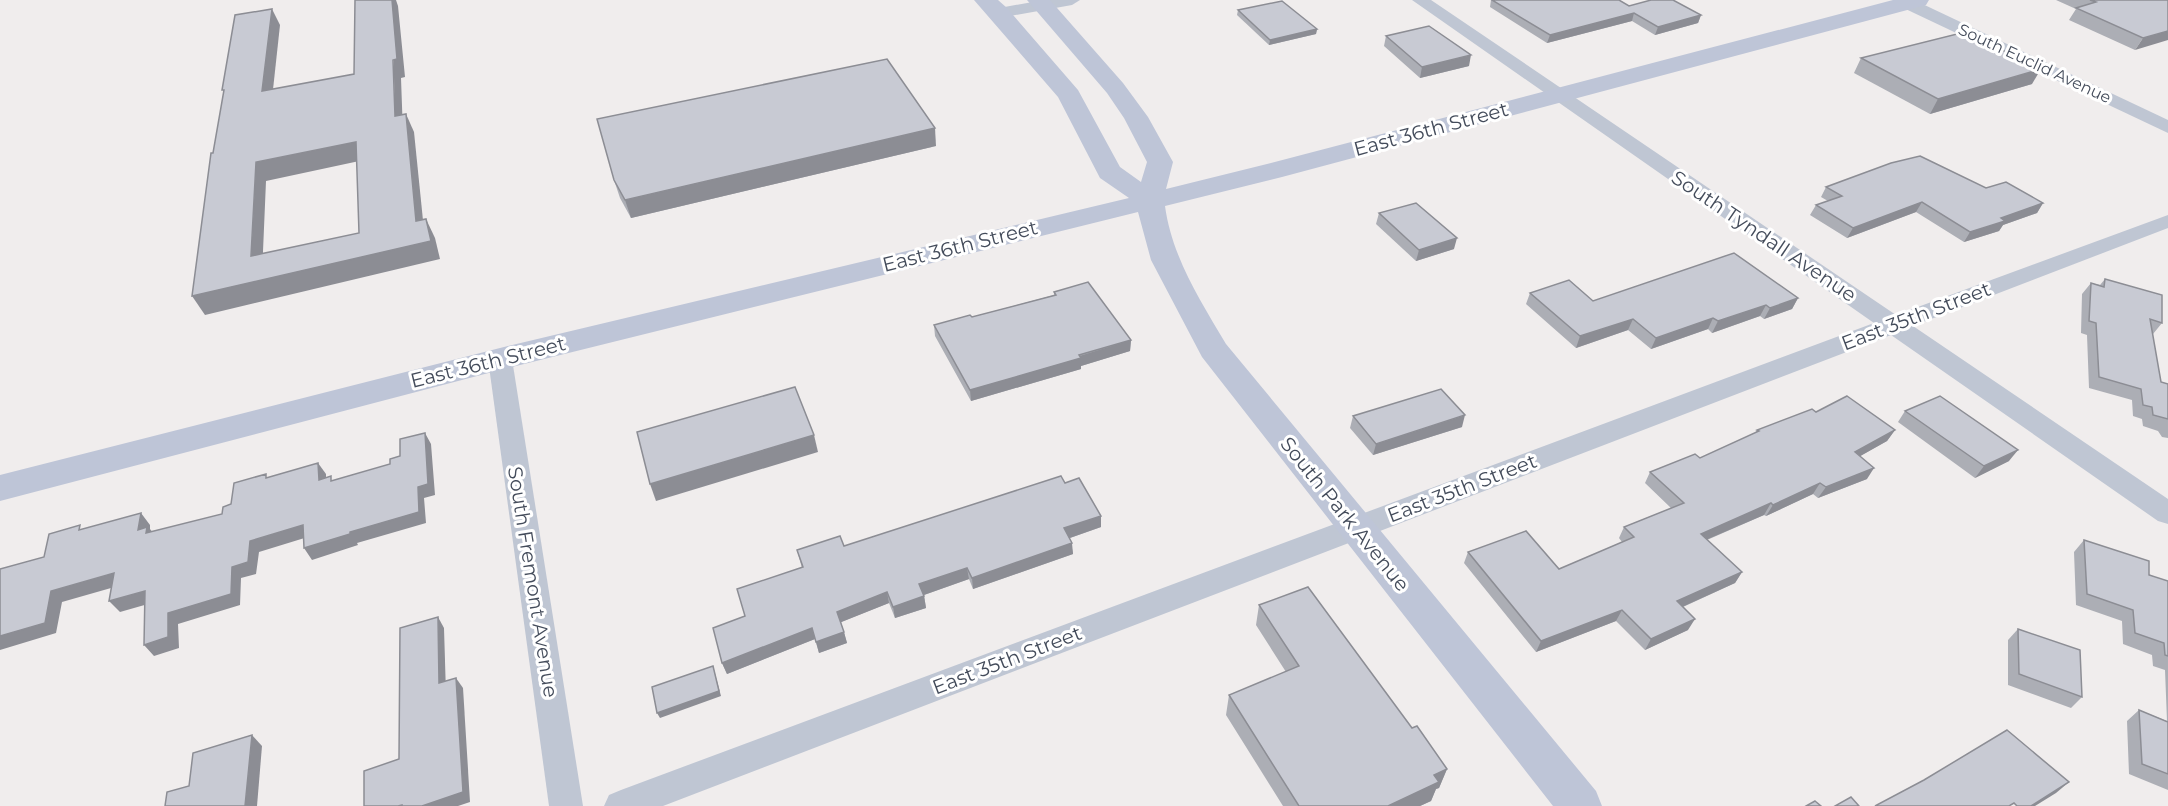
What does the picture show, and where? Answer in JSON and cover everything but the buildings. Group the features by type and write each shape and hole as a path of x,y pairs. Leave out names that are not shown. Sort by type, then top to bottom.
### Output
{"main road":[{"name":"East 36th Street","path":"0,488 500,359 1273,171 1909,1"},
{"name":"South Park Avenue","path":"1040,3 1113,85 1136,117 1160,162 1150,200 1155,234 1184,296 1214,350 1580,806"},
{"path":"992,6 1069,95 1109,172 1150,200"}],"street":[{"path":"992,6 1072,0"},
{"name":"South Tyndall Avenue","path":"1420,0 2168,513"},
{"name":"South Euclid Avenue","path":"1909,1 2168,127"},
{"name":"East 35th Street","path":"621,806 2168,221"},
{"name":"South Fremont Avenue","path":"500,359 567,806"}]}
